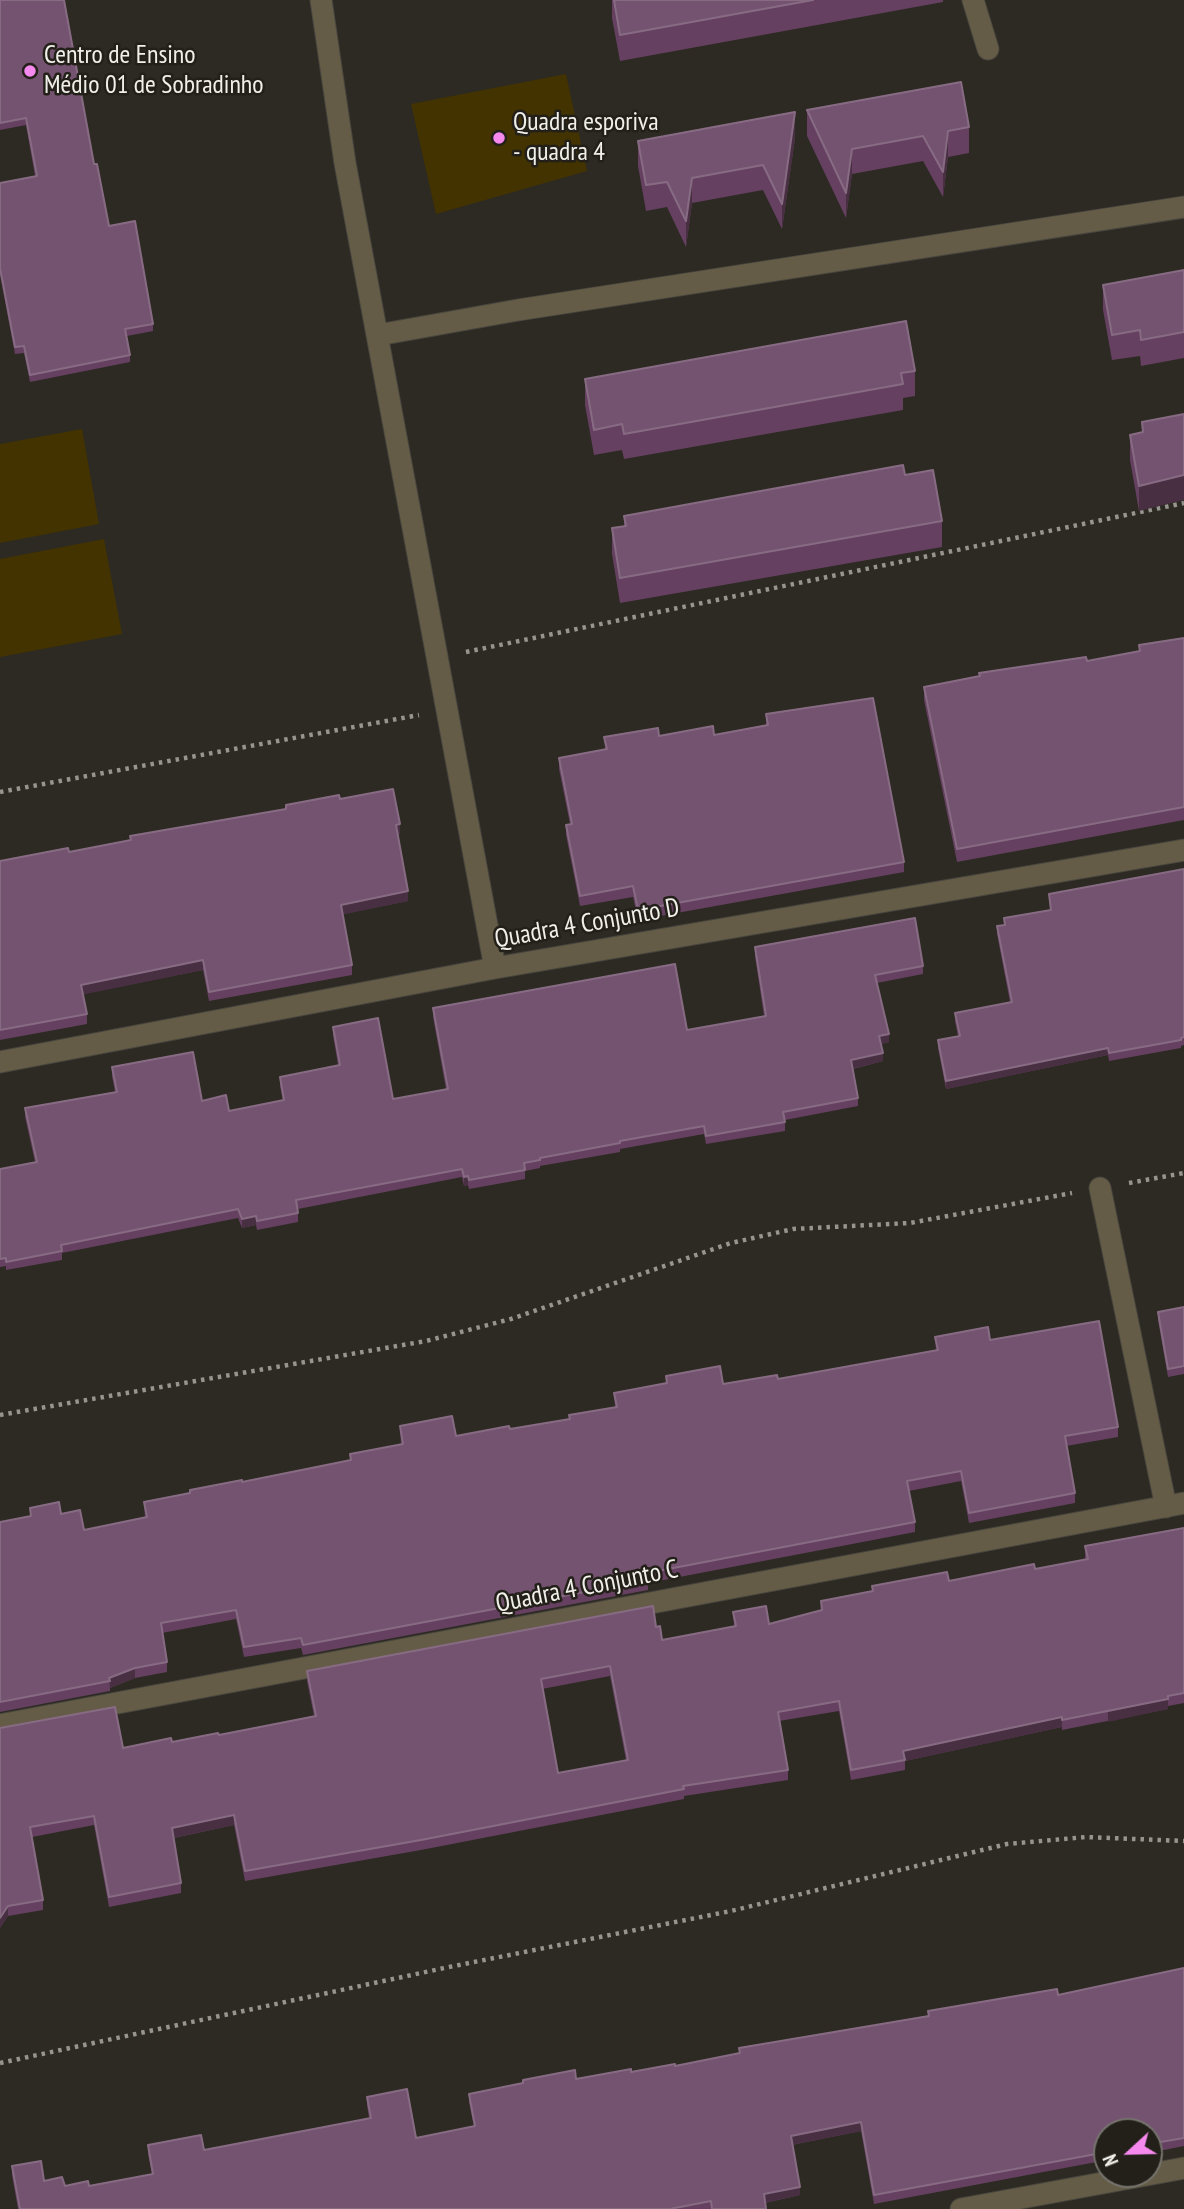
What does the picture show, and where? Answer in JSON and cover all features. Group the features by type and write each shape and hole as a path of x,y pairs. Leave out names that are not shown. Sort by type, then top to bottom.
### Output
{"street":[{"path":"321,0 340,130 495,968"},
{"path":"973,0 988,49"},
{"path":"377,335 518,310 1184,207"},
{"name":"Quadra 4 Conjunto D","path":"0,1062 495,968 1184,850"},
{"path":"1101,1188 1175,1505"},
{"name":"Quadra 4 Conjunto C","path":"0,1725 1175,1505"},
{"path":"961,2209 1184,2168"}],"path":[{"path":"437,658 1184,503"},
{"path":"0,792 447,709"},
{"path":"0,1415 426,1341 512,1319 731,1243 793,1229 910,1223 1184,1173"},
{"path":"0,2063 731,1911 1007,1844 1086,1837 1184,1841"}],"shaded area":[{"name":"Quadra esporiva - quadra 4","path":"566,74 587,171 436,214 411,104"},
{"path":"82,429 99,524 0,543 0,444"},
{"path":"104,539 122,634 0,657 0,559"}],"building":[{"path":"0,0 64,0 94,164 97,164 109,226 135,221 153,324 125,329 130,355 30,375 24,346 15,347 0,268 0,183 37,176 26,118 0,123"},
{"path":"614,0 813,0 620,35"},
{"path":"961,82 969,127 948,131 943,172 923,136 852,149 846,193 807,110"},
{"path":"795,112 782,204 763,165 692,178 686,221 667,182 646,185 638,141"},
{"path":"1184,270 1184,332 1141,340 1140,330 1112,335 1103,285"},
{"path":"906,321 915,371 901,373 903,384 624,434 622,424 594,430 585,379"},
{"path":"1184,414 1184,475 1139,486 1130,435 1143,432 1142,422"},
{"path":"903,465 905,475 933,470 942,521 620,578 612,528 626,526 624,516"},
{"path":"1184,638 1184,807 957,849 924,687 980,676 979,673 1086,657 1087,661 1140,651 1139,645"},
{"path":"873,698 904,862 638,910 633,886 580,896 566,825 572,824 559,758 607,749 604,737 658,728 659,736 713,726 714,735 768,725 766,714"},
{"path":"393,789 400,824 396,825 408,891 341,905 352,965 209,992 203,960 81,985 87,1014 0,1030 0,861 131,840 130,836 286,809 286,805 339,795 340,799"},
{"path":"1184,869 1184,1037 1181,1040 1109,1053 1108,1048 946,1081 938,1040 960,1036 955,1013 1012,1002 997,926 1005,925 1004,918 1051,910 1049,894"},
{"path":"915,918 923,966 875,975 889,1034 879,1036 883,1053 851,1060 858,1098 783,1112 785,1122 706,1136 704,1126 540,1158 524,1163 525,1170 469,1180 468,1176 464,1177 462,1169 296,1200 298,1213 257,1221 256,1216 242,1219 238,1209 61,1245 62,1251 6,1262 6,1258 0,1259 0,1169 37,1162 25,1108 117,1092 112,1067 193,1052 202,1101 226,1095 229,1111 284,1100 280,1077 340,1065 333,1027 378,1018 393,1099 448,1089 433,1008 675,964 687,1030 766,1016 755,947"},
{"path":"1184,1307 1184,1366 1168,1369 1158,1312"},
{"path":"1099,1321 1118,1427 1065,1436 1075,1493 969,1513 961,1471 907,1481 915,1522 647,1573 648,1580 303,1645 301,1638 244,1647 236,1610 161,1623 167,1662 135,1668 109,1678 110,1681 0,1702 0,1522 31,1516 30,1508 59,1502 61,1514 80,1510 84,1530 147,1517 144,1502 190,1493 190,1490 351,1460 350,1454 403,1444 400,1426 452,1416 456,1436 509,1426 510,1429 570,1419 569,1415 617,1407 614,1393 667,1383 666,1376 720,1366 723,1384 777,1375 778,1379 938,1350 935,1337 988,1327 990,1340"},
{"path":"1184,1528 1184,1693 1168,1696 1168,1699 1062,1720 1062,1717 903,1751 905,1760 851,1770 839,1701 778,1712 788,1770 683,1786 684,1789 245,1871 234,1815 172,1828 181,1883 109,1897 94,1816 30,1827 43,1900 8,1906 0,1918 0,1728 115,1707 123,1748 171,1738 172,1742 218,1733 219,1735 316,1716 307,1671 653,1606 656,1627 660,1626 662,1640 736,1626 733,1612 766,1606 769,1624 822,1610 821,1601 873,1591 872,1586 947,1572 949,1581 1034,1564 1035,1569 1088,1559 1085,1546","holes":["610,1666 628,1760 558,1773 541,1679"]},
{"path":"1184,1968 1184,2138 1163,2142 1163,2118 1093,2118 1093,2155 874,2195 861,2122 791,2136 800,2187 764,2194 766,2209 712,2209 711,2201 670,2209 20,2209 12,2166 41,2161 44,2181 62,2177 65,2186 88,2181 89,2186 153,2174 148,2145 201,2135 204,2150 371,2118 367,2097 407,2089 416,2138 475,2126 469,2094 523,2083 523,2080 575,2070 576,2079 631,2069 631,2072 675,2066 740,2053 739,2048 929,2016 928,2011 1057,1989 1058,1995"}],"place":[{"name":"Centro de Ensino Médio 01 de Sobradinho","path":"30,71"},
{"name":"Quadra esporiva - quadra 4","path":"499,138"}]}
